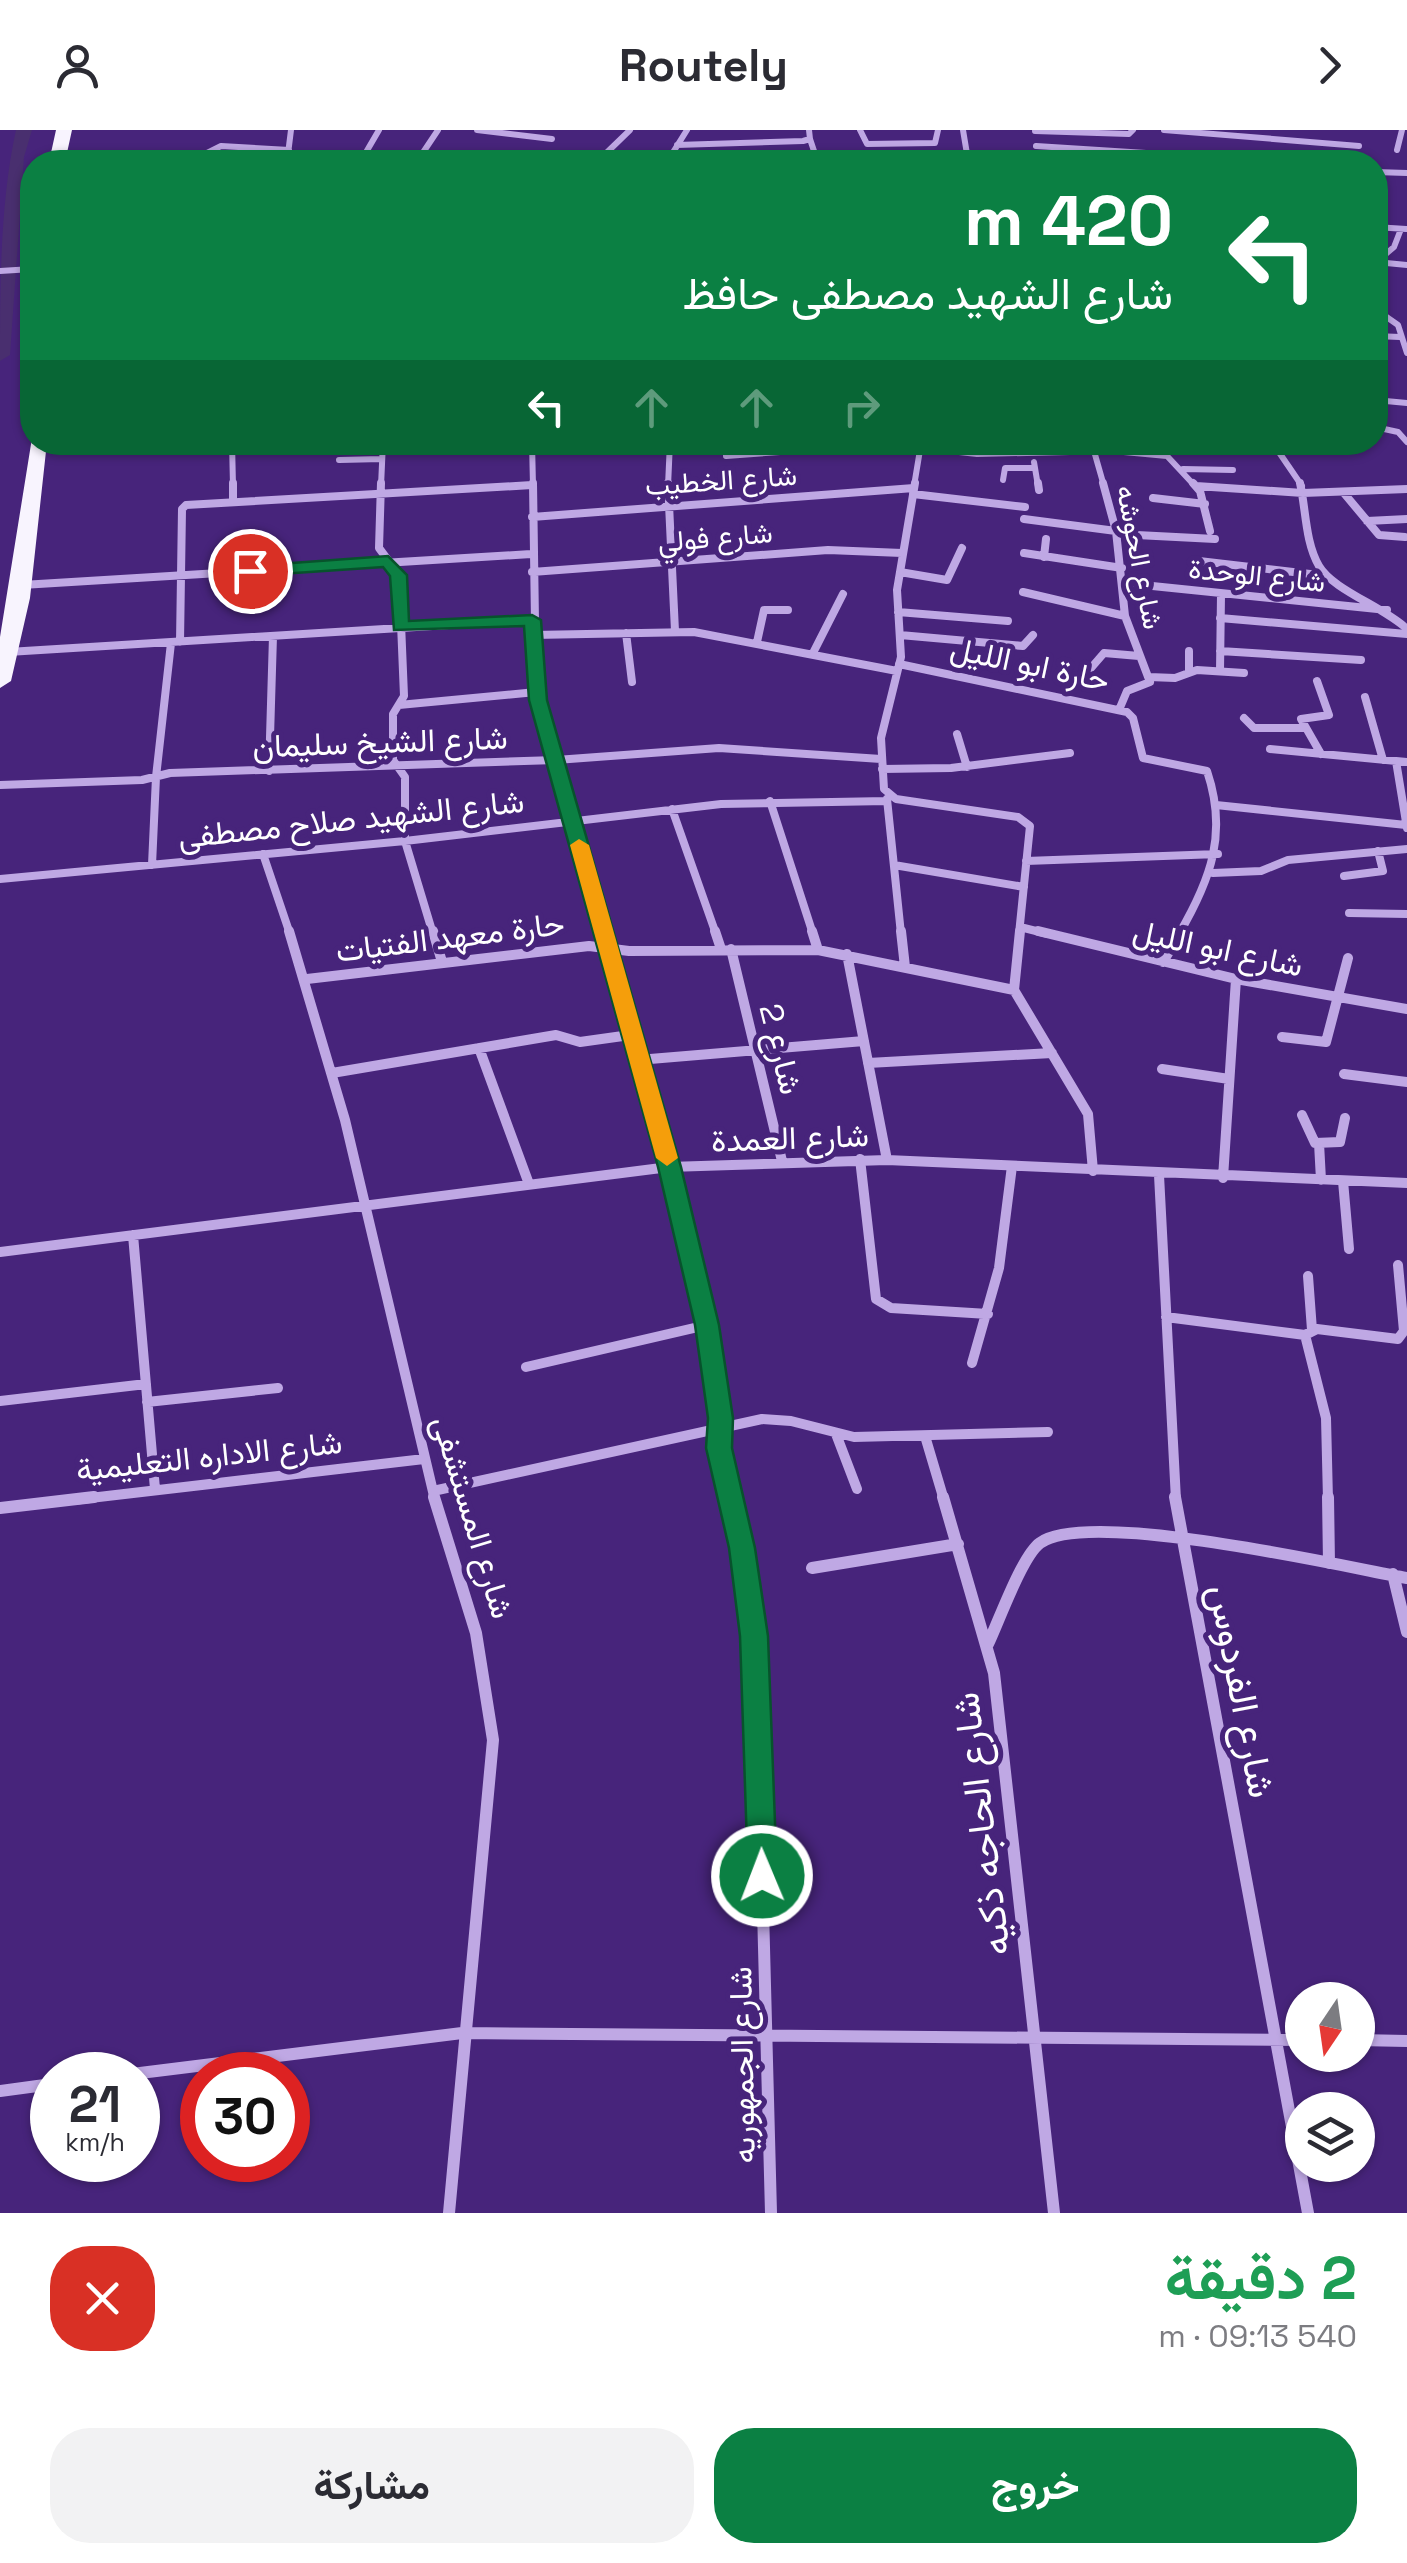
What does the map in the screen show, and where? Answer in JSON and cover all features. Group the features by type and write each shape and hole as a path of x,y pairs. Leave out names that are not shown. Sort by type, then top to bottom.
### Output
{"highway":[{"path":"0,681 22,586 37,455"}],"street":[{"path":"477,130 552,139"},
{"path":"612,150 630,130"},
{"path":"674,150 687,130"},
{"path":"809,130 814,150"},
{"path":"860,130 863,143 923,146 938,142 938,130"},
{"path":"1036,150 1035,130 1130,134 1133,130"},
{"path":"1164,130 1359,146"},
{"path":"1397,150 1402,130"},
{"path":"678,145 810,139"},
{"path":"894,144 895,150"},
{"path":"214,150 221,146 259,150"},
{"path":"1036,146 1099,150"},
{"path":"1388,252 1404,229"},
{"path":"1388,318 1398,324 1407,353"},
{"path":"232,455 233,500"},
{"path":"382,455 378,548 399,575 404,696 392,714 393,760 404,777 406,841 442,962"},
{"name":"شارع الجمهوريه","path":"532,455 532,636 536,692 670,1167 707,1325 719,1448 742,1548 755,1651 771,2213"},
{"path":"669,455 665,507 674,563 676,631"},
{"path":"726,456 740,455"},
{"path":"905,967 882,764 882,728 898,667 900,572 919,455"},
{"path":"1033,455 1039,490"},
{"name":"شارع الحوشه","path":"1095,455 1116,532 1125,616 1149,677 1148,686 1126,692 1119,710"},
{"path":"1024,519 1116,532 1213,535 1196,486 1167,456 1152,455"},
{"path":"1280,455 1303,493 1301,507 1317,561 1329,576 1387,610 1407,632"},
{"path":"339,460 382,458"},
{"path":"1003,480 1006,468 1035,468"},
{"path":"1183,469 1234,470"},
{"path":"152,864 156,777 182,576 183,506 381,490 532,485"},
{"path":"1196,486 1303,493 1407,489"},
{"name":"شارع الخطيب","path":"532,517 914,491 1025,508"},
{"path":"1343,492 1381,536 1404,537"},
{"path":"1153,498 1205,504"},
{"path":"1367,521 1407,520"},
{"path":"1044,556 1046,539"},
{"path":"900,572 950,579 962,548"},
{"name":"شارع فولي","path":"532,572 828,550 902,554"},
{"path":"1024,553 1122,568"},
{"path":"22,586 532,554"},
{"path":"1199,561 1329,576"},
{"name":"شارع الوحدة","path":"1123,583 1387,610"},
{"path":"1023,592 1125,616"},
{"path":"812,653 843,594"},
{"path":"1220,671 1221,595"},
{"path":"757,642 764,610 788,610"},
{"path":"898,612 1008,621"},
{"path":"1220,618 1407,632"},
{"path":"8,652 532,620"},
{"name":"حارة ابو الليل","path":"532,636 676,631 898,667 1119,710 1133,718 1140,756 1207,771 1216,805 1218,854 1213,873 1163,962"},
{"path":"626,632 632,682"},
{"path":"900,636 1023,646 1033,635"},
{"path":"269,771 274,636"},
{"path":"1188,672 1190,650"},
{"path":"1220,651 1361,660"},
{"path":"1090,668 1104,652 1139,656"},
{"path":"1149,677 1179,678 1188,672 1244,673"},
{"path":"1317,682 1330,713 1324,718 1302,718 1321,754"},
{"path":"398,704 536,692"},
{"path":"1366,697 1383,760"},
{"path":"1244,718 1254,728 1306,728"},
{"path":"957,734 967,767"},
{"name":"شارع الشيخ سليمان","path":"0,785 556,760 719,748 882,764 967,767 1070,754"},
{"path":"1216,805 1406,827 1402,761 1270,749"},
{"name":"شارع الشهيد صلاح مصطفى","path":"0,879 406,841 672,809 886,797 1024,819 1030,826 1026,861"},
{"path":"770,801 818,950"},
{"name":"شارع 2","path":"672,809 726,949 782,1162"},
{"path":"1213,873 1261,871 1288,860 1407,850"},
{"path":"1344,876 1383,871 1378,851"},
{"name":"شارع المستشفى","path":"263,854 307,979 366,1206 424,1460 475,1617 492,1697 493,1740 462,2033 449,2213"},
{"path":"1093,1171 1088,1114 1014,990 1026,861 1218,854"},
{"path":"894,865 1024,887"},
{"path":"1349,912 1407,914"},
{"name":"شارع ابو الليل","path":"1020,927 1236,979 1407,1010"},
{"name":"حارة معهد الفتيات","path":"307,979 589,946 818,950 1014,990"},
{"path":"847,954 888,1160"},
{"path":"1282,1037 1326,1042 1348,958"},
{"path":"1223,1178 1236,979"},
{"path":"332,1073 556,1035 580,1042 630,1035"},
{"path":"638,1060 864,1040"},
{"path":"480,1048 529,1184"},
{"path":"868,1063 1052,1053"},
{"path":"1162,1069 1230,1079"},
{"path":"1344,1074 1407,1082"},
{"path":"1302,1115 1310,1140 1320,1143 1340,1142 1345,1118"},
{"path":"1320,1143 1321,1180"},
{"path":"860,1160 876,1299 891,1308 988,1314"},
{"name":"شارع العمدة","path":"0,1252 670,1167 888,1160 1223,1178 1407,1183"},
{"path":"972,1363 999,1268 1012,1166"},
{"name":"شارع الفردوس","path":"1158,1175 1179,1535 1198,1606 1308,2213"},
{"path":"1343,1181 1349,1248"},
{"path":"134,1235 155,1490"},
{"path":"1166,1317 1398,1339 1404,1331 1398,1265"},
{"path":"1308,1276 1308,1332 1326,1418 1329,1563"},
{"path":"526,1368 707,1325"},
{"path":"0,1401 146,1384"},
{"path":"148,1402 278,1388"},
{"path":"433,1491 778,1418 836,1434 1048,1432"},
{"path":"836,1434 857,1489"},
{"name":"شارع الحاجه ذكيه","path":"925,1436 988,1644 1054,2213"},
{"name":"شارع الاداره التعليمية","path":"0,1508 424,1460"},
{"path":"988,1644 1035,1546 1046,1536 1179,1535 1407,1578"},
{"path":"812,1568 958,1544"},
{"path":"1393,1574 1407,1632"},
{"path":"160,2071 462,2033 766,2032 1285,2039"},
{"path":"1375,2040 1407,2041"},
{"path":"0,2091 30,2087"}],"waterway":[{"path":"0,355 15,157 24,130"}],"slow traffic":[{"path":"579,845 667,1158"}],"route":[{"path":"250,571 388,561 399,575 400,627 532,620 536,692 670,1167 707,1325 720,1418 719,1448 742,1548 754,1636 762,1876"}]}
